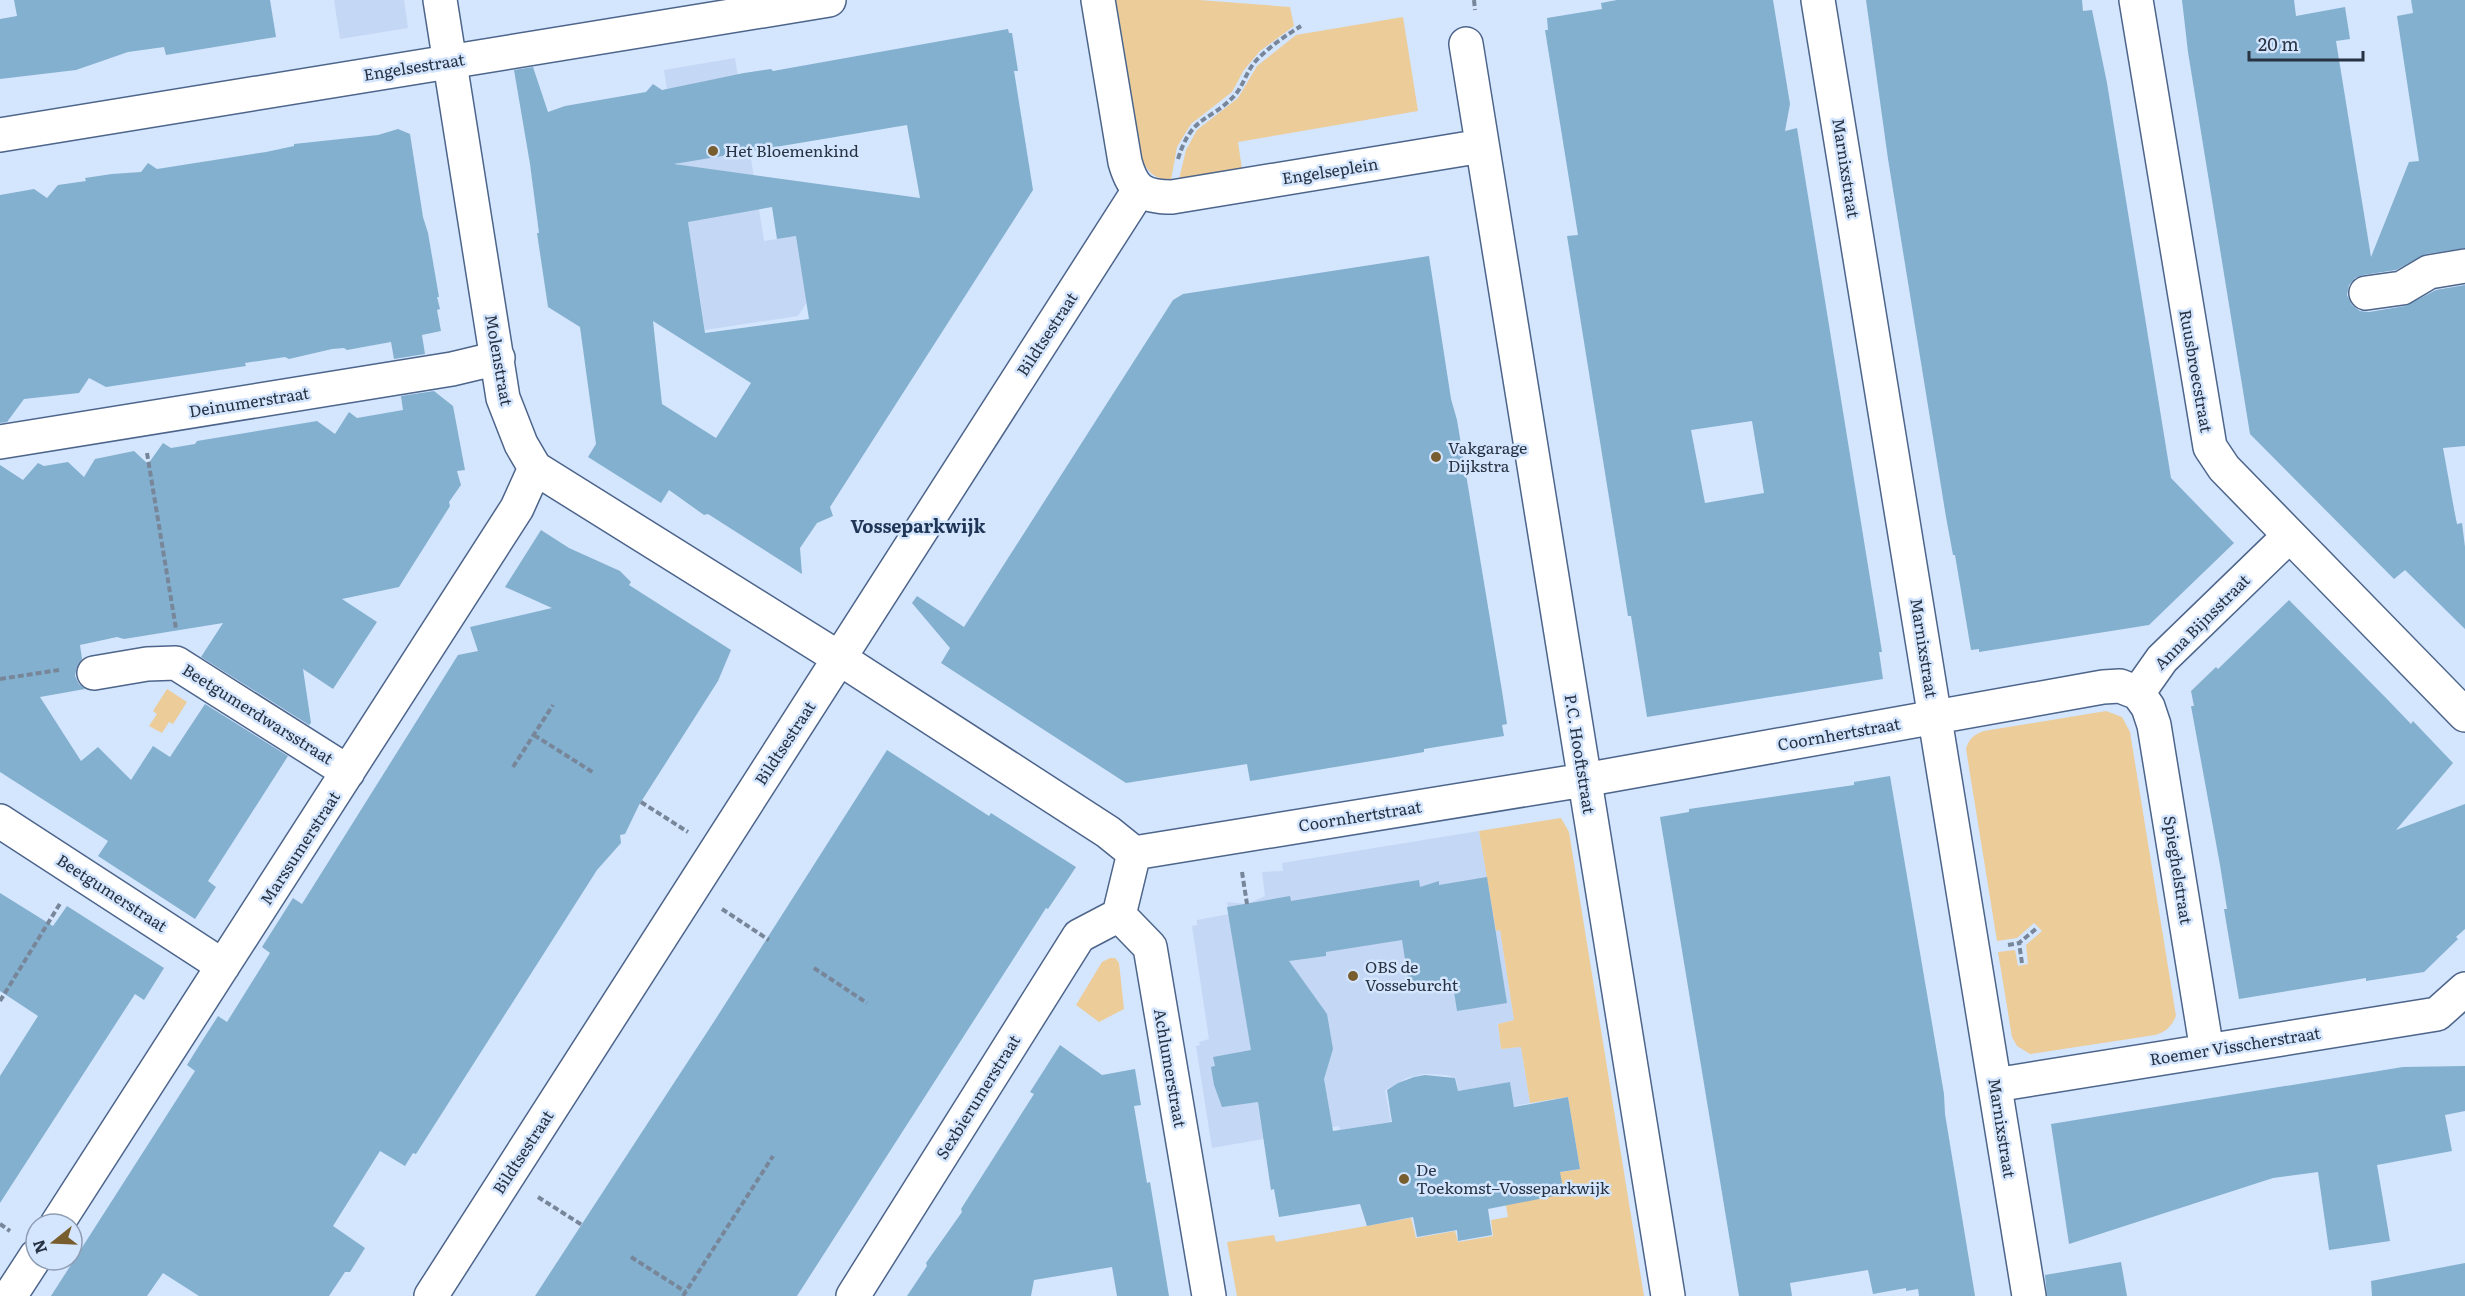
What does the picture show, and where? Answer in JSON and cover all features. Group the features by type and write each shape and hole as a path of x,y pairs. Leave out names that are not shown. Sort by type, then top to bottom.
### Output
{"street":[{"name":"Molenstraat","path":"440,0 503,398 511,422 535,468"},
{"name":"Engelsestraat","path":"0,135 451,60 753,6 829,0"},
{"path":"1098,0 1125,162 1130,178 1139,190"},
{"name":"Marnixstraat","path":"1818,0 2029,1296"},
{"name":"Ruusbroecstraat","path":"2136,0 2210,447 2224,468 2465,714"},
{"path":"1466,44 1482,146"},
{"name":"Engelseplein","path":"1139,190 1154,197 1178,195 1482,146"},
{"name":"P.C. Hooftstraat","path":"1482,146 1668,1296"},
{"name":"Bildtsestraat","path":"430,1296 1139,190"},
{"path":"2366,293 2402,288 2429,273 2465,266"},
{"name":"Deinumerstraat","path":"0,442 452,369 498,358"},
{"path":"535,468 839,658 1108,832 1134,853 1119,915"},
{"name":"Marssumerstraat","path":"65,1212 517,508 535,468"},
{"name":"Anna Bijnsstraat","path":"2138,693 2162,659 2289,536"},
{"name":"Beetgumerdwarsstraat","path":"94,673 147,664 176,663 348,772"},
{"path":"1935,717 2103,687 2120,686 2138,693"},
{"name":"Spieghelstraat","path":"2138,693 2148,707 2154,725 2207,1051"},
{"name":"Coornhertstraat","path":"1134,853 1584,780 1935,717"},
{"name":"Beetgumerstraat","path":"0,821 224,966"},
{"name":"Sexbierumerstraat","path":"853,1296 1079,936 1119,915"},
{"name":"Achlumerstraat","path":"1119,915 1150,948 1209,1296"},
{"name":"Roemer Visscherstraat","path":"1995,1085 2438,1014 2465,989"},
{"path":"10,1296 26,1272"}],"path":[{"path":"1178,195 1175,172 1186,137 1204,117 1235,95 1254,63 1263,54 1301,26"},
{"path":"141,420 180,650 176,663"},
{"path":"0,679 82,666 94,673"},
{"path":"513,767 553,705"},
{"path":"534,735 594,773"},
{"path":"641,802 716,850"},
{"path":"0,1001 80,872"},
{"path":"691,889 769,940"},
{"path":"2022,963 2019,943 2037,928"},
{"path":"814,968 867,1003"},
{"path":"631,1257 684,1294 773,1156"},
{"path":"507,1177 582,1226"}],"shaded area":[{"path":"334,0 404,0 408,28 340,39"},
{"path":"1116,0 1199,0 1290,7 1294,26 1260,51 1244,70 1232,92 1191,124 1177,147 1171,180 1161,179 1153,174 1142,159"},
{"path":"1403,17 1418,111 1238,142 1242,169 1179,179 1186,150 1197,130 1238,98 1257,66 1296,35"},
{"name":"Het Bloemenkind","path":"735,58 764,241 829,231 833,262 798,316 705,330 664,70"},
{"path":"167,689 187,702 173,724 169,722 162,733 149,726 157,714 153,711"},
{"path":"2106,711 2122,717 2130,732 2176,1016 2168,1028 2155,1035 2030,1054 2017,1046 2012,1037 1998,952 2015,950 2018,966 2028,964 2026,945 2042,931 2034,923 2017,938 1997,941 1966,749 1972,738 1984,731"},
{"path":"1561,818 1569,832 1644,1296 1237,1296 1227,1242 1274,1235 1276,1242 1411,1218 1416,1238 1455,1231 1458,1242 1493,1236 1491,1220 1508,1217 1502,1182 1580,1169 1568,1097 1530,1103 1521,1047 1501,1049 1498,1024 1514,1020 1500,930 1496,931 1479,831"},
{"name":"OBS de Vosseburcht","path":"1479,831 1496,930 1500,930 1514,1020 1498,1024 1501,1049 1521,1047 1530,1103 1514,1106 1510,1082 1458,1091 1456,1078 1424,1074 1407,1078 1385,1090 1391,1122 1340,1130 1339,1126 1212,1148 1196,1046 1200,1045 1199,1042 1209,1039 1192,926 1197,925 1197,920 1229,914 1227,902 1247,904 1265,896 1262,872 1283,871 1282,863"},
{"path":"1115,958 1119,963 1124,1009 1099,1022 1076,1005 1102,962"}],"building":[{"path":"14,0 270,0 276,37 166,55 164,47 128,52 76,70 0,79 0,19 17,16"},
{"path":"1617,0 1773,0 1790,104 1785,131 1797,128 1882,652 1879,652 1883,679 1647,717 1631,616 1628,616 1567,236 1578,235 1545,30 1548,30 1547,18 1602,9 1601,3","holes":["1752,421 1764,493 1705,503 1691,430"]},
{"path":"1866,0 2082,0 2083,11 2092,10 2107,83 2171,478 2234,543 2149,625 1979,652 1979,649 1971,650 1955,555 1953,555 1946,517 1888,159"},
{"path":"2182,0 2294,0 2296,16 2345,7 2350,39 2336,41 2371,257 2409,162 2419,161 2397,16 2413,13 2411,0 2465,0 2465,248 2426,254 2396,270 2355,278 2349,285 2347,295 2352,305 2360,311 2369,312 2405,306 2436,290 2465,285 2465,446 2443,448 2457,524 2462,523 2465,547 2465,629 2405,570 2394,579 2250,434 2188,52"},
{"path":"1008,29 1009,33 1012,33 1018,71 1014,71 1033,190 830,507 833,516 817,523 800,548 802,574 708,514 704,515 669,490 661,503 588,457 596,444 580,327 548,307 530,164 514,70 533,67 548,112 565,106 646,92 653,84 662,90 744,73 771,69 773,71","holes":["907,125 920,198 674,164","772,207 777,239 796,236 809,319 705,333 688,222","653,321 751,383 716,438 662,404"]},
{"path":"398,129 410,134 439,297 437,297 440,309 437,310 441,331 422,335 425,354 394,359 391,342 347,350 332,349 289,359 285,357 245,363 246,366 106,387 89,378 79,393 24,399 7,422 0,423 0,195 34,189 47,198 58,185 86,181 85,178 141,172 148,163 157,169 266,152 294,146 294,144 378,135"},
{"path":"1429,256 1451,399 1457,420 1502,691 1507,724 1502,725 1504,736 1250,781 1247,764 1126,783 941,663 950,648 912,603 917,596 964,627 1173,300 1183,294"},
{"path":"434,391 453,406 465,470 457,471 461,485 399,587 342,599 377,622 333,689 303,669 311,723 309,725 201,657 223,623 124,639 117,637 80,645 82,659 77,666 75,676 85,689 40,697 81,761 98,747 131,780 153,746 170,757 205,704 288,756 208,881 216,887 195,919 98,856 108,841 0,772 0,465 23,480 38,463 44,466 68,462 84,477 95,459 134,451 148,464 163,443 171,448 195,444 197,441 317,421 335,434 349,412 357,418 403,410 401,396"},
{"path":"541,530 569,548 620,571 631,582 629,585 731,650 718,681 639,805 625,834 620,835 621,843 597,870 416,1154 413,1153 405,1166 380,1151 333,1226 365,1248 350,1272 345,1272 329,1296 199,1296 163,1273 147,1296 51,1296 66,1272 84,1272 84,1244 195,1071 187,1065 202,1041 218,1016 227,1022 270,953 262,947 293,898 302,904 458,655 478,651 470,627 552,608 505,587"},
{"path":"2289,600 2411,724 2413,721 2453,763 2396,830 2465,804 2465,929 2456,937 2458,939 2424,972 2366,981 2366,978 2239,999 2224,909 2227,909 2220,865 2191,706 2194,706 2191,691 2216,667 2218,669"},
{"path":"887,750 989,816 991,813 1076,867 1048,909 1046,908 797,1296 535,1296 715,1020"},
{"path":"1890,776 1944,1094 1945,1114 1975,1296 1919,1296 1918,1289 1906,1291 1906,1288 1873,1294 1868,1270 1790,1283 1792,1296 1739,1296 1660,817 1689,812 1689,809 1854,785 1854,782"},
{"path":"1487,877 1507,1003 1457,1011 1453,985 1410,992 1402,940 1326,952 1326,956 1289,961 1327,1014 1333,1049 1324,1079 1333,1131 1392,1122 1387,1090 1414,1077 1425,1075 1455,1078 1458,1091 1510,1082 1514,1107 1568,1097 1580,1169 1560,1172 1564,1194 1488,1209 1492,1235 1458,1241 1457,1230 1417,1237 1413,1217 1367,1226 1360,1204 1279,1217 1274,1189 1271,1190 1258,1102 1222,1107 1214,1085 1211,1067 1215,1066 1213,1057 1251,1050 1227,907 1290,896 1291,901 1419,880 1420,887 1439,881 1439,885"},
{"path":"0,893 53,926 67,906 164,968 144,1000 135,994 0,1203 0,1076 38,1016 0,991"},
{"path":"1060,1045 1102,1075 1135,1069 1141,1105 1134,1106 1147,1183 1150,1182 1169,1296 1117,1296 1112,1267 1034,1280 1031,1296 907,1296 927,1266 926,1263 962,1212 961,1209 1034,1094 1030,1092"},
{"path":"2465,1066 2465,1111 2445,1115 2452,1151 2377,1165 2390,1241 2329,1250 2318,1172 2273,1178 2069,1244 2051,1124 2403,1067"},
{"path":"2121,1262 2127,1296 2047,1296 2045,1275"},
{"path":"2465,1263 2465,1296 2372,1296 2371,1281"}],"place":[{"name":"Het Bloemenkind","path":"713,151"},
{"name":"Vakgarage Dijkstra","path":"1436,457"},
{"name":"OBS de Vosseburcht","path":"1353,976"},
{"name":"De Toekomst–Vosseparkwijk","path":"1404,1179"}],"district":[{"name":"Vosseparkwijk","path":"918,527"}]}
